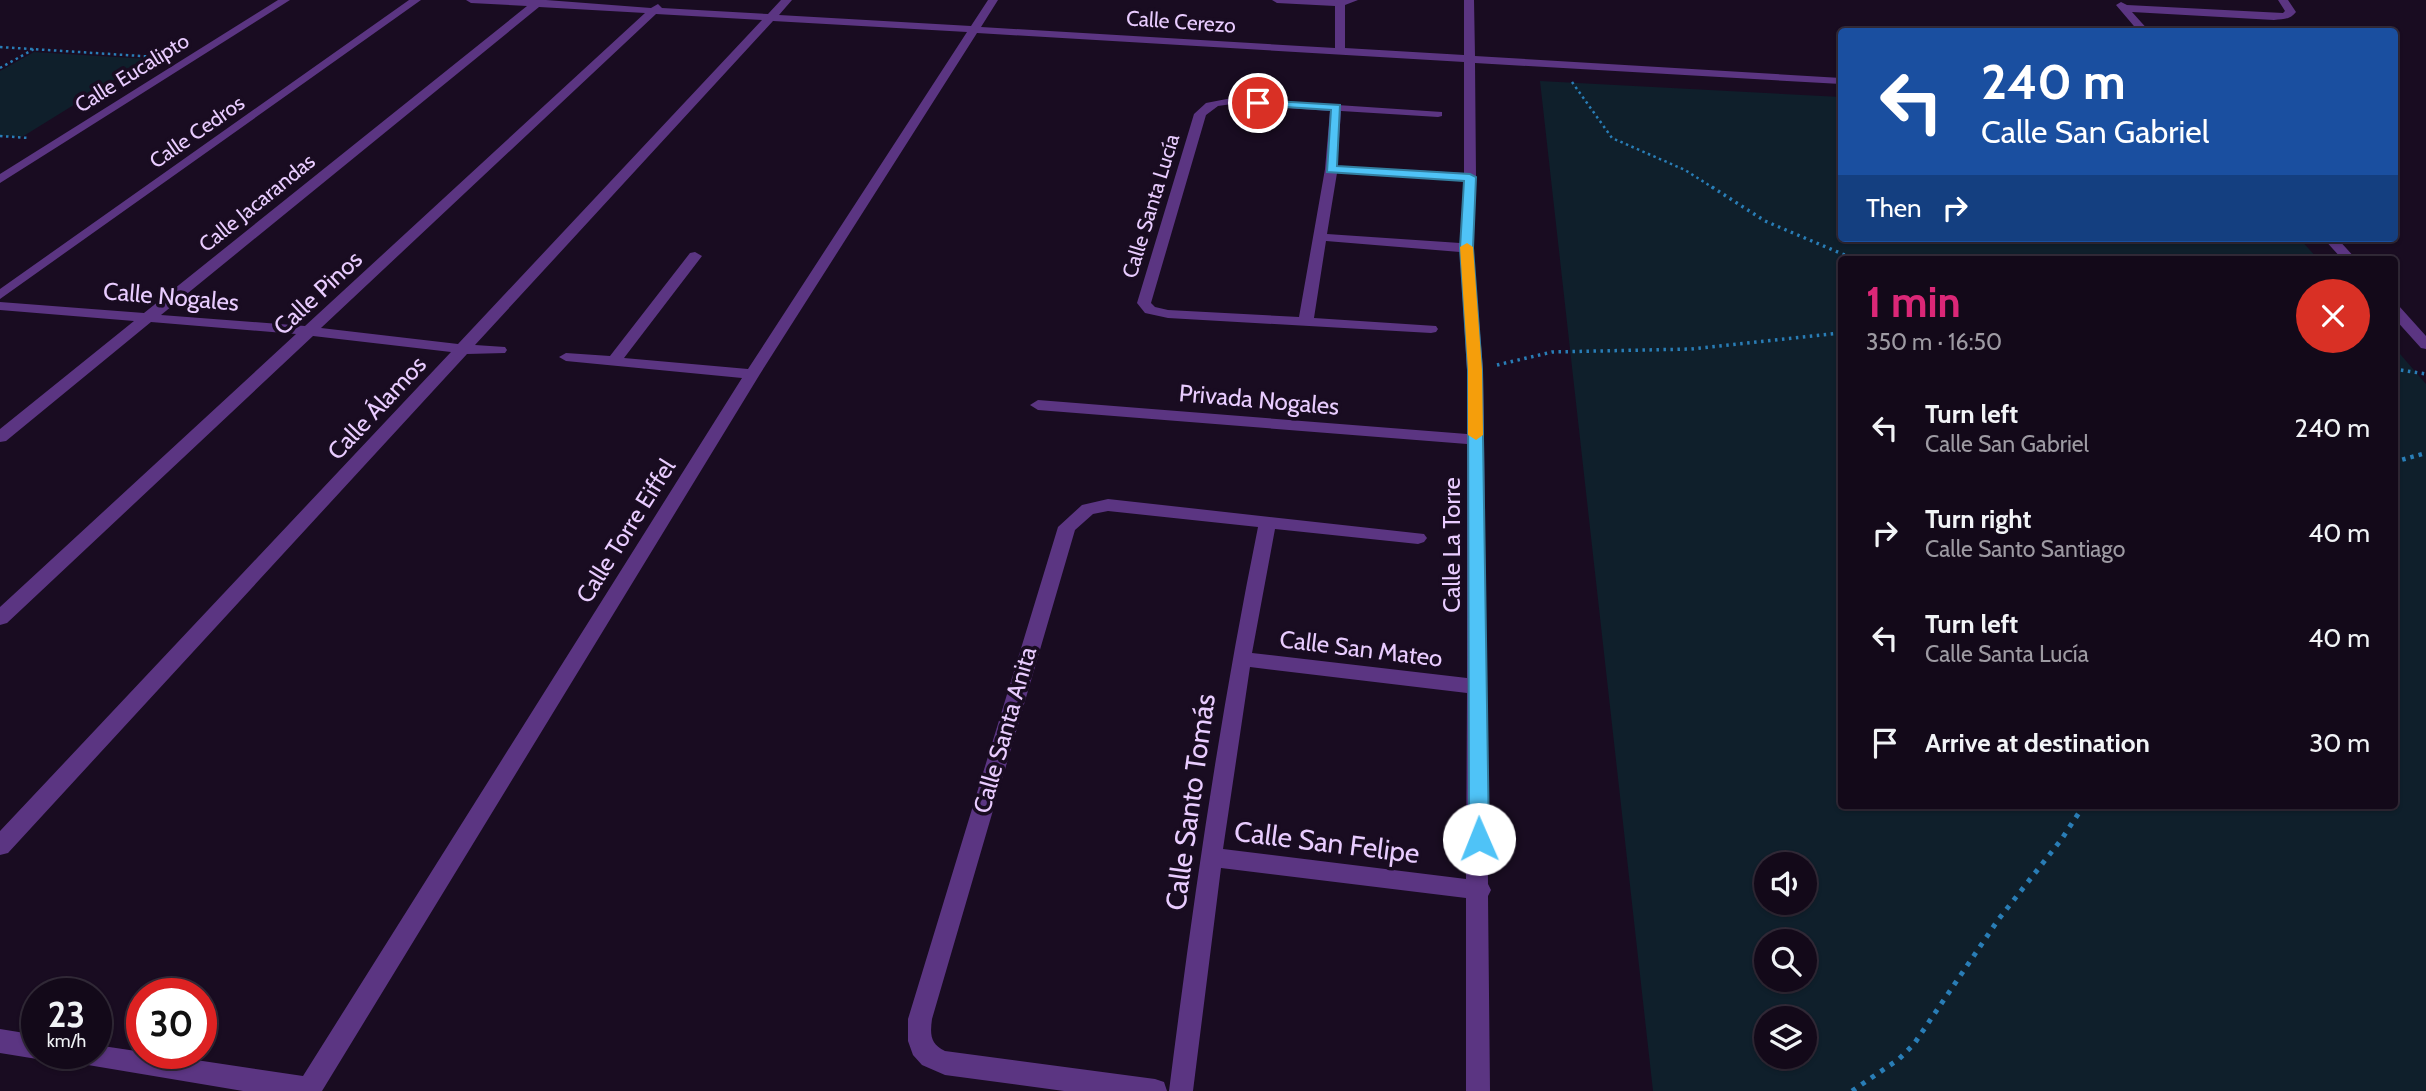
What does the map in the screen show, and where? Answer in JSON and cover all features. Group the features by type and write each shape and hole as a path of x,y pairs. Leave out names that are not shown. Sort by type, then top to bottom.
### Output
{"street":[{"name":"Calle Eucalipto","path":"0,179 285,0"},
{"name":"Calle Cedros","path":"0,295 416,0"},
{"name":"Calle Cerezo","path":"471,0 1838,81"},
{"name":"Calle Pinos","path":"0,618 666,0"},
{"name":"Calle Álamos","path":"0,846 787,0"},
{"name":"Calle Torre Eiffel","path":"309,1090 752,374 993,0"},
{"path":"1277,0 1353,0"},
{"name":"Calle La Torre","path":"1469,0 1470,177 1466,248 1475,370 1476,440 1478,1091"},
{"path":"2120,4 2274,17 2286,16 2291,12 2283,0"},
{"name":"Calle Jacarandas","path":"0,437 539,2"},
{"path":"1340,2 1340,51"},
{"path":"2120,4 2141,28"},
{"name":"Calle Santa Lucía","path":"1431,329 1168,314 1150,310 1144,303 1204,108 1214,103 1232,101 1438,114"},
{"path":"1306,321 1331,169 1336,107"},
{"path":"1331,169 1470,177"},
{"path":"1319,237 1466,248"},
{"path":"2334,242 2346,256"},
{"path":"614,361 695,257"},
{"name":"Calle Nogales","path":"0,306 310,331 463,349"},
{"path":"2398,314 2426,345"},
{"path":"463,349 500,350"},
{"path":"566,357 752,374"},
{"name":"Privada Nogales","path":"1038,405 1476,440"},
{"name":"Calle Santa Anita","path":"1155,1091 945,1063 926,1055 918,1040 920,1019 1067,527 1088,509 1108,505 1266,524 1418,538"},
{"name":"Calle Santo Tomás","path":"1181,1091 1209,857 1240,659 1266,524"},
{"name":"Calle San Mateo","path":"1240,659 1477,687"},
{"name":"Calle San Felipe","path":"1209,857 1479,890"},
{"path":"0,1041 21,1044"},
{"path":"112,1059 309,1090"}],"path":[{"path":"0,47 162,57"},
{"path":"0,68 34,49"},
{"path":"1559,64 1612,138 1646,155 1679,166 1765,221 1847,256"},
{"path":"1475,370 1552,352 1691,349 1838,332"},
{"path":"2398,370 2426,374"},
{"path":"2398,461 2426,453"},
{"path":"1852,1091 1899,1059 1914,1044 1998,920 2061,841 2081,809"}],"shaded area":[{"path":"34,52 148,59 22,137 0,136 0,71"},
{"path":"1540,81 1838,97 1838,242 2303,242 2315,256 1838,256 1838,809 2398,809 2398,352 2426,384 2426,1091 1653,1091"}],"slow traffic":[{"path":"1467,247 1475,370 1476,435"}],"route":[{"path":"1258,103 1336,107 1331,169 1470,177 1466,248 1475,370 1479,839"}]}
